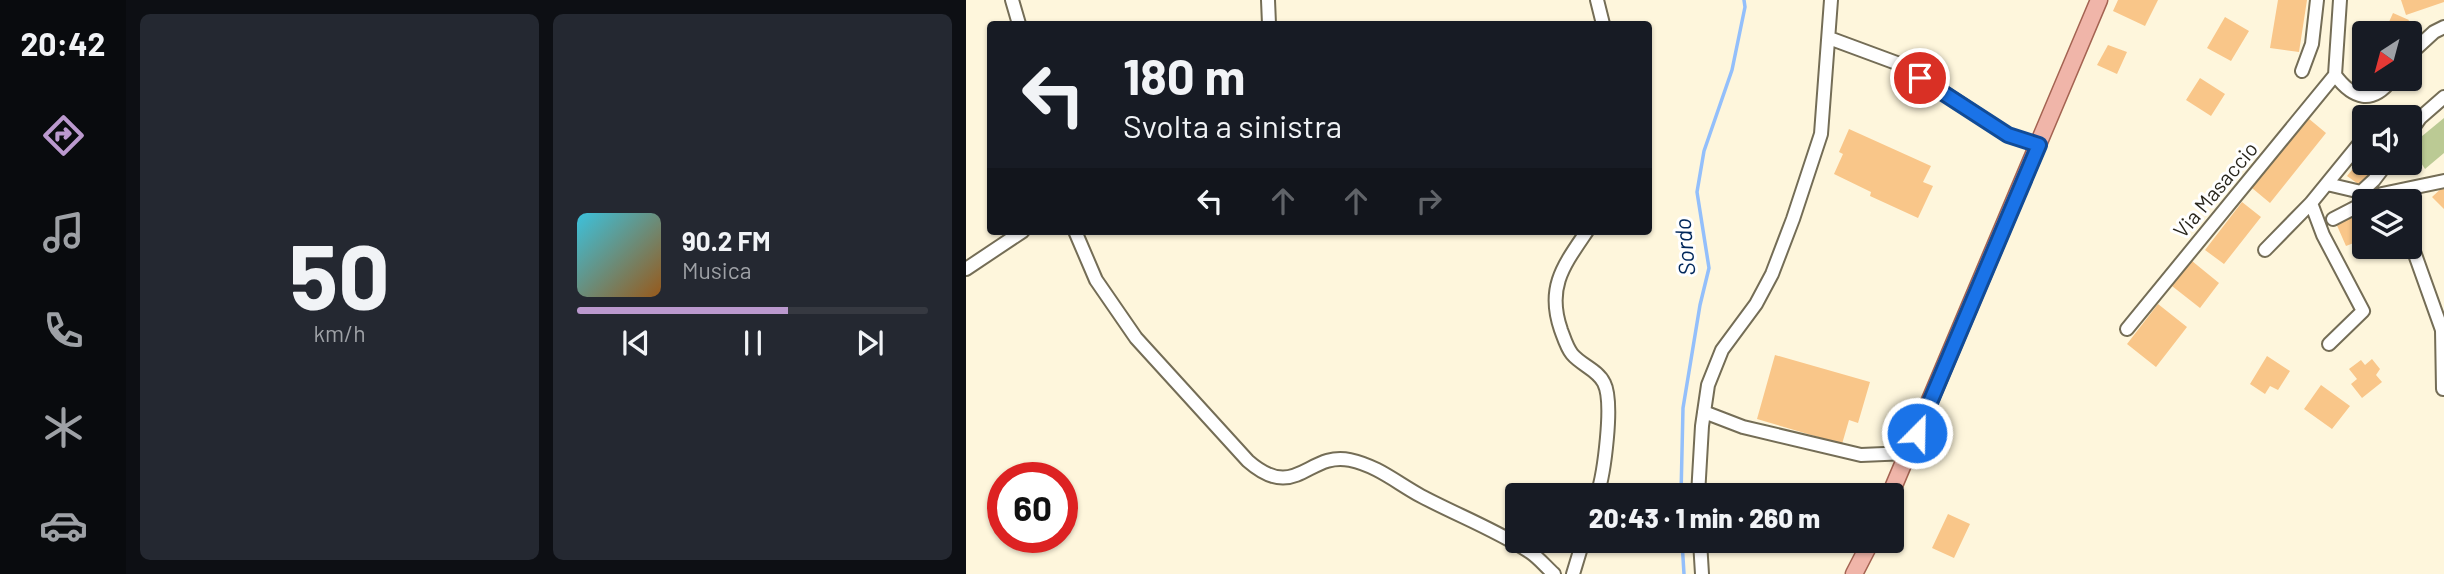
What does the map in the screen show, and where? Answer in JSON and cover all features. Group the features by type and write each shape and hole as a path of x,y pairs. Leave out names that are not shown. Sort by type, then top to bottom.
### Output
{"main road":[{"path":"1895,483 2099,0"},
{"path":"1854,574 1865,553"}],"street":[{"path":"1012,0 1018,21"},
{"path":"1268,0 1269,21"},
{"path":"1597,0 1602,21"},
{"path":"1699,483 1708,385 1722,350 1756,304 1772,274 1821,134 1831,0"},
{"path":"2302,71 2312,44 2317,0"},
{"path":"2340,0 2335,75 2346,89 2359,95 2374,95 2380,91"},
{"path":"2422,43 2444,27"},
{"path":"1829,38 1902,65 2008,135 2039,145"},
{"name":"Via Masaccio","path":"2127,329 2335,75"},
{"path":"2422,116 2444,97"},
{"path":"2265,250 2311,203 2352,153"},
{"path":"2327,184 2361,192 2378,175"},
{"path":"2412,189 2444,181"},
{"path":"2311,203 2323,235 2363,311 2329,344"},
{"path":"2333,219 2352,209"},
{"path":"966,269 1017,235"},
{"path":"1076,235 1096,280 1136,338 1261,472 1278,478 1295,477 1331,460 1348,459 1377,468 1419,495 1531,553 1554,574"},
{"path":"1584,235 1563,266 1555,290 1558,321 1572,354 1604,382 1607,392 1607,440 1599,483"},
{"path":"2416,259 2441,330 2444,389"},
{"path":"1704,412 1743,427 1861,455 1908,453"},
{"path":"1573,574 1579,553"},
{"path":"1701,553 1702,574"}],"green space":[{"path":"2444,118 2444,153 2425,169 2422,164 2422,136"}],"building":[{"path":"2118,0 2158,0 2145,26 2113,11"},
{"path":"2278,0 2307,0 2299,52 2270,48"},
{"path":"2401,0 2444,0 2444,2 2406,15"},
{"path":"2393,13 2409,20 2409,21 2389,21"},
{"path":"2225,17 2249,31 2231,61 2207,48"},
{"path":"2108,45 2127,52 2117,74 2097,65"},
{"path":"2200,78 2225,94 2211,116 2186,100"},
{"path":"2308,118 2326,133 2270,203 2252,188"},
{"path":"1849,129 1931,166 1923,182 1933,186 1918,218 1870,196 1871,192 1834,174 1843,154 1839,152"},
{"path":"2352,170 2352,175 2370,175 2361,186 2347,176"},
{"path":"2444,186 2444,209 2432,197"},
{"path":"2242,202 2261,217 2224,264 2205,250"},
{"path":"2352,214 2352,244 2346,246 2335,221"},
{"path":"2192,261 2219,283 2200,308 2172,286"},
{"path":"2158,304 2187,327 2156,367 2127,344"},
{"path":"1775,355 1870,382 1858,423 1849,420 1842,444 1757,419"},
{"path":"2267,356 2290,371 2278,390 2270,386 2265,394 2250,384"},
{"path":"2372,359 2380,369 2376,375 2382,382 2362,398 2351,384 2357,379 2349,369 2361,360 2365,365"},
{"path":"2321,385 2350,406 2332,429 2304,409"},
{"path":"1948,514 1970,524 1954,558 1932,548"}],"waterway":[{"name":"Sordo","path":"1681,483 1683,408 1709,268 1697,192 1704,151 1732,70 1745,7 1744,0"},
{"name":"Sordo","path":"1683,553 1684,574"}],"route":[{"path":"1917,433 2039,145 2008,135 1920,78"}]}
